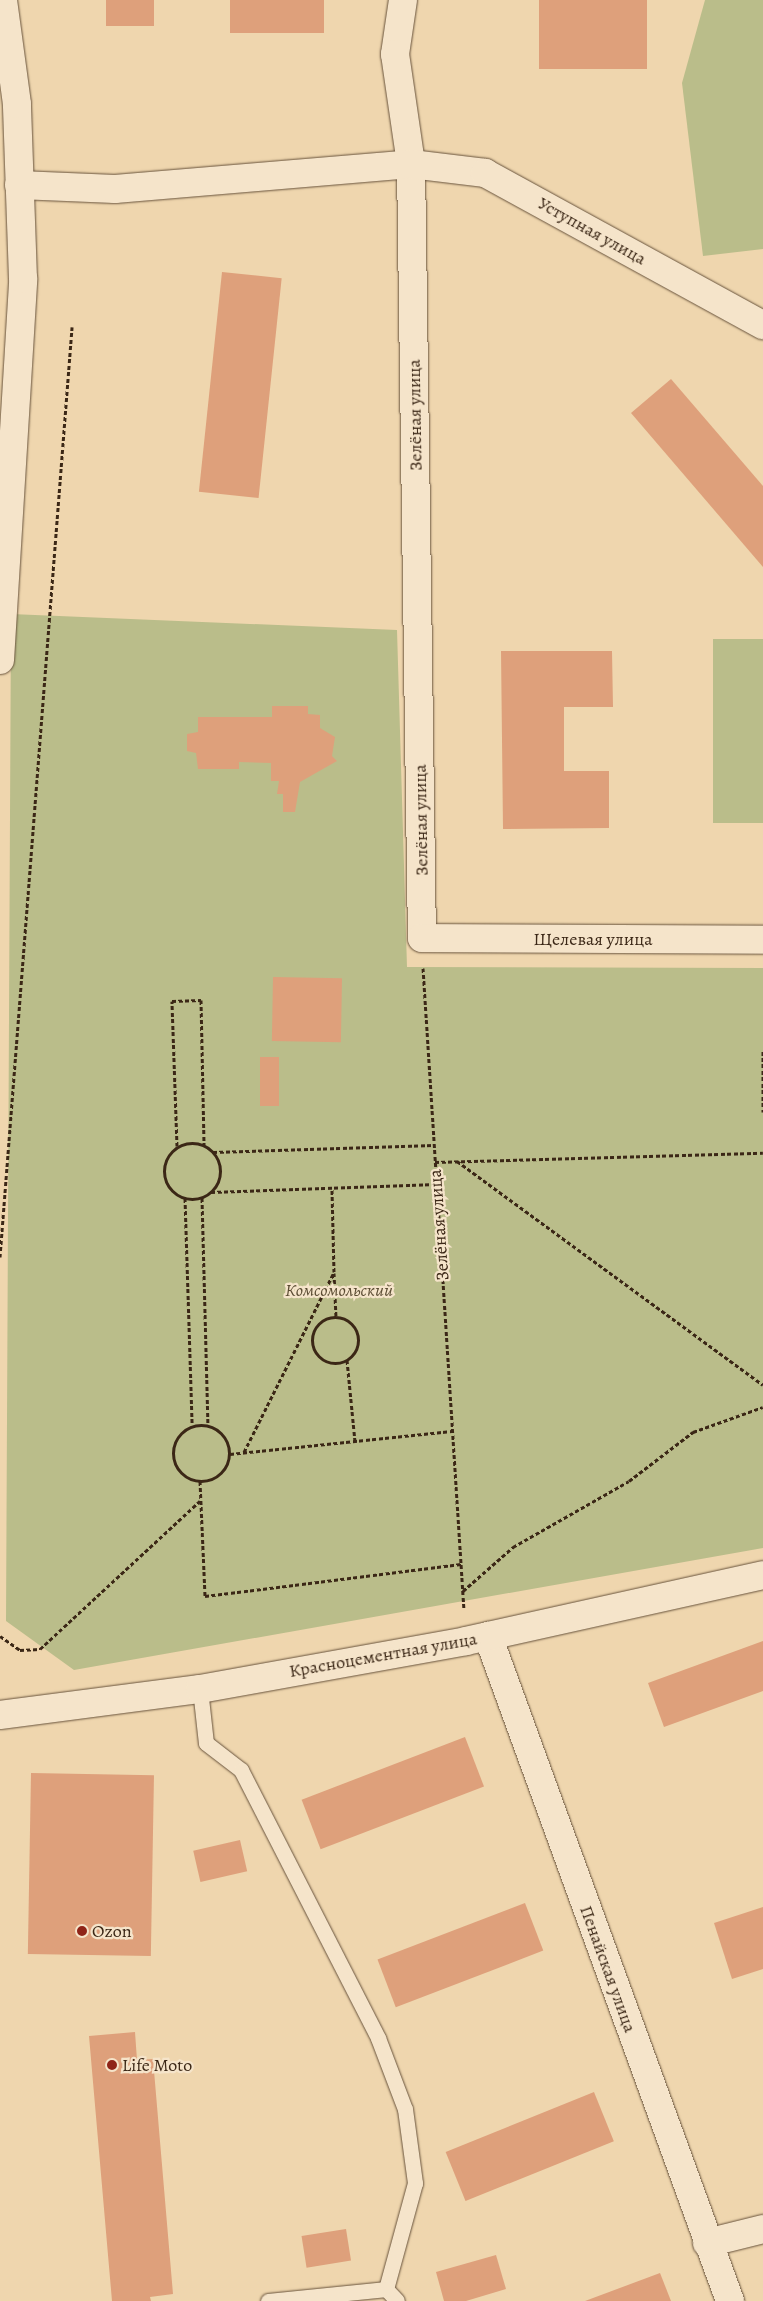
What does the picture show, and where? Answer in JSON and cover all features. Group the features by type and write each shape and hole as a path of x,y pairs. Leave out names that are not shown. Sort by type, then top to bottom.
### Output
{"street":[{"path":"0,660 23,279 17,104 3,0"},
{"name":"Зелёная улица","path":"403,0 395,54 411,164 422,938"},
{"name":"Уступная улица","path":"19,185 115,188 411,164 485,173 763,325"},
{"name":"Щелевая улица","path":"422,938 763,940"},
{"name":"Красноцементная улица","path":"0,1715 200,1689 477,1639 763,1574"},
{"name":"Пенайская улица","path":"477,1639 706,2243 730,2301"},
{"path":"706,2243 763,2229"}],"lane":[{"path":"200,1689 206,1743 241,1770 378,2038 404,2109 415,2183 386,2289"},
{"path":"268,2301 386,2289"},
{"path":"386,2289 397,2301"}],"path":[{"path":"0,1256 72,328"},
{"name":"Зелёная улица","path":"422,938 462,1592 477,1639"},
{"path":"204,1145 201,1000 172,1001 178,1146 166,1159 164,1175 171,1190 185,1198 202,1198 211,1192 437,1184"},
{"path":"763,1050 763,1112"},
{"path":"178,1146 204,1145 213,1152 220,1172 211,1192"},
{"path":"213,1152 434,1145"},
{"path":"435,1162 763,1153"},
{"path":"457,1161 763,1385"},
{"path":"332,1188 336,1317"},
{"path":"185,1198 192,1426"},
{"path":"202,1198 208,1425"},
{"path":"244,1452 334,1272"},
{"path":"347,1360 326,1361 312,1344 320,1323 336,1317 349,1322 357,1333 357,1346 347,1360 354,1441"},
{"path":"462,1592 513,1547 630,1481 693,1432 763,1407"},
{"path":"208,1425 226,1438 230,1454 220,1474 200,1481 180,1472 174,1456 178,1436 192,1426 208,1425"},
{"path":"230,1454 452,1431"},
{"path":"200,1481 205,1596 461,1564"},
{"path":"0,1636 20,1650 40,1649 201,1500"}],"green space":[{"path":"705,0 763,0 763,249 703,256 682,83"},
{"name":"Комсомольский","path":"11,614 397,630 407,967 763,968 763,1548 74,1670 6,1621"},
{"path":"713,639 763,639 763,823 713,823"}],"building":[{"path":"106,0 154,0 154,26 106,26"},
{"path":"230,0 324,0 324,33 230,33"},
{"path":"539,0 647,0 647,69 539,69"},
{"path":"222,272 282,278 259,498 199,492"},
{"path":"671,379 763,486 763,567 631,413"},
{"path":"501,651 612,651 613,707 564,707 564,771 609,771 609,828 503,829"},
{"path":"272,706 308,706 308,714 320,715 320,728 335,737 332,756 337,761 300,782 295,812 283,812 283,794 277,794 279,781 271,781 271,763 239,762 239,769 198,769 196,753 187,751 187,734 198,732 198,717 272,717"},
{"path":"273,977 342,978 341,1042 272,1041"},
{"path":"260,1057 279,1057 279,1106 260,1106"},
{"path":"763,1641 763,1691 664,1727 648,1683"},
{"path":"465,1737 484,1786 321,1849 302,1800"},
{"path":"31,1773 154,1775 151,1956 28,1954"},
{"path":"240,1840 247,1871 200,1882 193,1851"},
{"path":"525,1903 543,1951 396,2007 377,1960"},
{"path":"763,1907 763,1969 732,1979 714,1923"},
{"path":"135,2032 137,2060 153,2059 173,2294 150,2297 151,2301 112,2301 89,2036"},
{"path":"594,2092 614,2141 466,2201 446,2152"},
{"path":"346,2229 351,2261 307,2268 302,2236"},
{"path":"496,2255 506,2289 466,2301 444,2301 436,2272"},
{"path":"660,2273 671,2301 585,2301"}],"place":[{"name":"Ozon","path":"82,1931"},
{"name":"Life Moto","path":"112,2065"}]}
